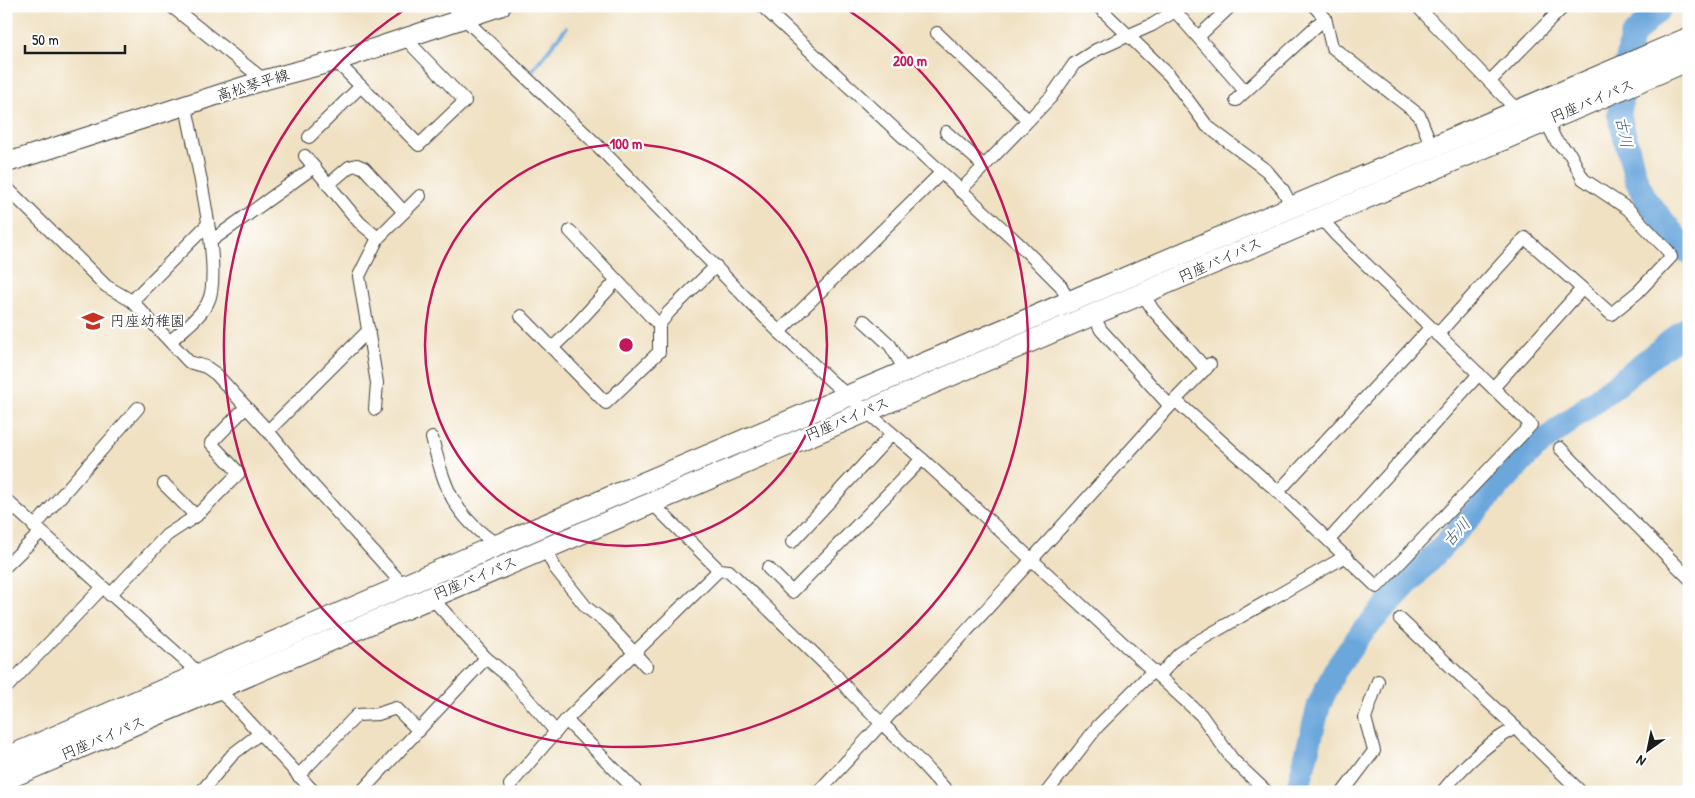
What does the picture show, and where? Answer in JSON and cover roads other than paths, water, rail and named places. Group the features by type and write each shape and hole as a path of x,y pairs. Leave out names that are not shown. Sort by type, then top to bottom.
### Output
{"highway":[{"name":"円座バイパス","path":"6,780 651,502 1320,217 1534,119 1597,77 1689,38"},
{"name":"円座バイパス","path":"6,758 498,545 849,398 1432,148 1596,100 1689,60"},
{"path":"1292,207 1320,217"},
{"path":"1069,303 1093,315"}],"main road":[{"name":"高松琴平線","path":"6,163 264,80 336,61 405,38 457,13 501,6"}],"street":[{"path":"171,6 264,80"},
{"path":"762,6 960,191 1022,246 1061,286 1069,303"},
{"path":"1098,6 1130,35 1170,76 1207,126 1267,171 1283,190 1292,207"},
{"path":"1198,37 1231,6"},
{"path":"1314,6 1326,18 1332,47 1419,115 1432,148"},
{"path":"1278,492 1525,238 1611,314 1638,292 1671,258 1668,251 1638,218 1583,179 1570,154 1534,119 1511,104 1418,6"},
{"path":"1490,81 1564,6"},
{"path":"960,191 1051,97 1074,64 1096,50 1130,35 1175,11 1198,37 1241,96 1326,18"},
{"path":"457,13 593,141 779,332 849,398 922,459 1200,715 1233,760 1267,792"},
{"path":"937,33 1028,120"},
{"path":"336,61 420,145 465,101 405,38"},
{"path":"309,137 361,86"},
{"path":"170,341 207,305 212,292 211,240 186,106"},
{"path":"946,132 984,166"},
{"path":"305,156 360,222 378,238"},
{"path":"328,185 350,167 357,165 364,168 404,212"},
{"path":"211,240 314,167"},
{"path":"779,332 941,173"},
{"path":"6,187 106,286 132,301 189,362 206,367 216,374 404,586"},
{"path":"375,409 377,384 359,276 378,238 420,196"},
{"path":"1093,315 1101,330 1173,403 1278,492 1378,587 1531,426 1336,236 1320,217"},
{"path":"132,301 208,224"},
{"path":"570,231 659,325"},
{"path":"521,316 606,403 660,352 659,325 669,312 716,266"},
{"path":"552,348 617,280"},
{"path":"1493,388 1582,289"},
{"path":"818,792 879,723 1031,561 1208,366 1153,310 1143,294"},
{"path":"864,322 890,345 906,372"},
{"path":"268,431 369,330"},
{"path":"1329,540 1479,374"},
{"path":"7,686 106,591 167,535 196,516 239,473 211,443 246,407"},
{"path":"6,566 138,408"},
{"path":"792,542 891,435"},
{"path":"432,438 446,490 477,531 498,545"},
{"path":"1560,448 1689,578"},
{"path":"768,568 792,592 922,459"},
{"path":"164,484 196,516"},
{"path":"6,500 37,530 217,689 314,792"},
{"path":"651,502 719,570"},
{"path":"545,548 555,568 588,608 607,623 646,666"},
{"path":"1047,792 1098,726 1156,673 1180,654 1194,643 1346,556"},
{"path":"510,785 566,720 635,654 655,631 719,570 728,570 835,674 849,692 907,748 948,792"},
{"path":"431,597 486,658 508,676 556,732"},
{"path":"1400,619 1581,792"},
{"path":"361,792 486,658"},
{"path":"1343,792 1374,751 1365,718 1378,681"},
{"path":"298,776 357,714 378,714 396,708 419,731"},
{"path":"566,720 637,792"},
{"path":"1442,792 1461,768 1498,737 1516,728"},
{"path":"201,792 233,754 259,734"}],"waterway":[{"name":"古川","path":"1662,6 1631,38 1619,114 1636,179 1646,200 1689,253"},
{"path":"530,73 566,28"},
{"name":"古川","path":"1297,792 1319,705 1334,672 1362,632 1534,449 1689,327"}],"place":[{"name":"円座幼稚園","path":"93,321"}]}
